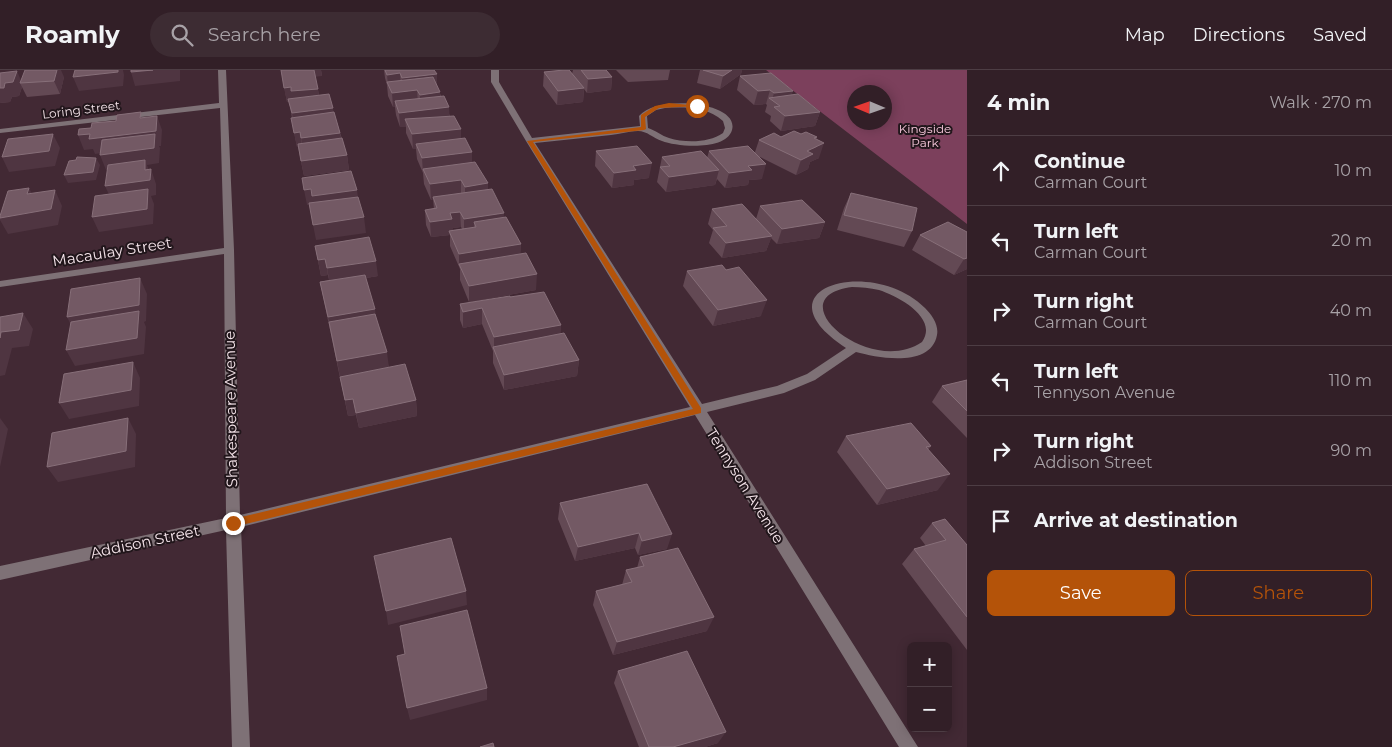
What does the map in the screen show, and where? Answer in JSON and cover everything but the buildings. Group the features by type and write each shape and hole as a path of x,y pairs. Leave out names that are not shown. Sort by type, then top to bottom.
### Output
{"street":[{"name":"Shakespeare Avenue","path":"222,70 229,250 233,523 241,747"},
{"name":"Tennyson Avenue","path":"495,70 495,82 530,141 909,747"},
{"path":"530,141 644,129 667,140 695,144 719,139 726,134 729,128 727,122 720,115 710,110 676,104 657,107 648,111 643,116 644,129"},
{"name":"Loring Street","path":"0,131 223,105"},
{"name":"Macaulay Street","path":"0,284 229,250"},
{"path":"860,284 895,292 910,300 924,311 932,324 933,336 927,346 914,352 896,355 854,348 825,326 818,315 817,304 821,295 831,288 860,284"},
{"name":"Addison Street","path":"0,573 233,523 780,390 811,377 854,348"}],"green space":[{"name":"Kingside Park","path":"766,70 967,70 967,224"}],"route":[{"path":"233,523 698,410 530,141 644,129 643,116 648,111 657,107 683,104 697,106"}]}
